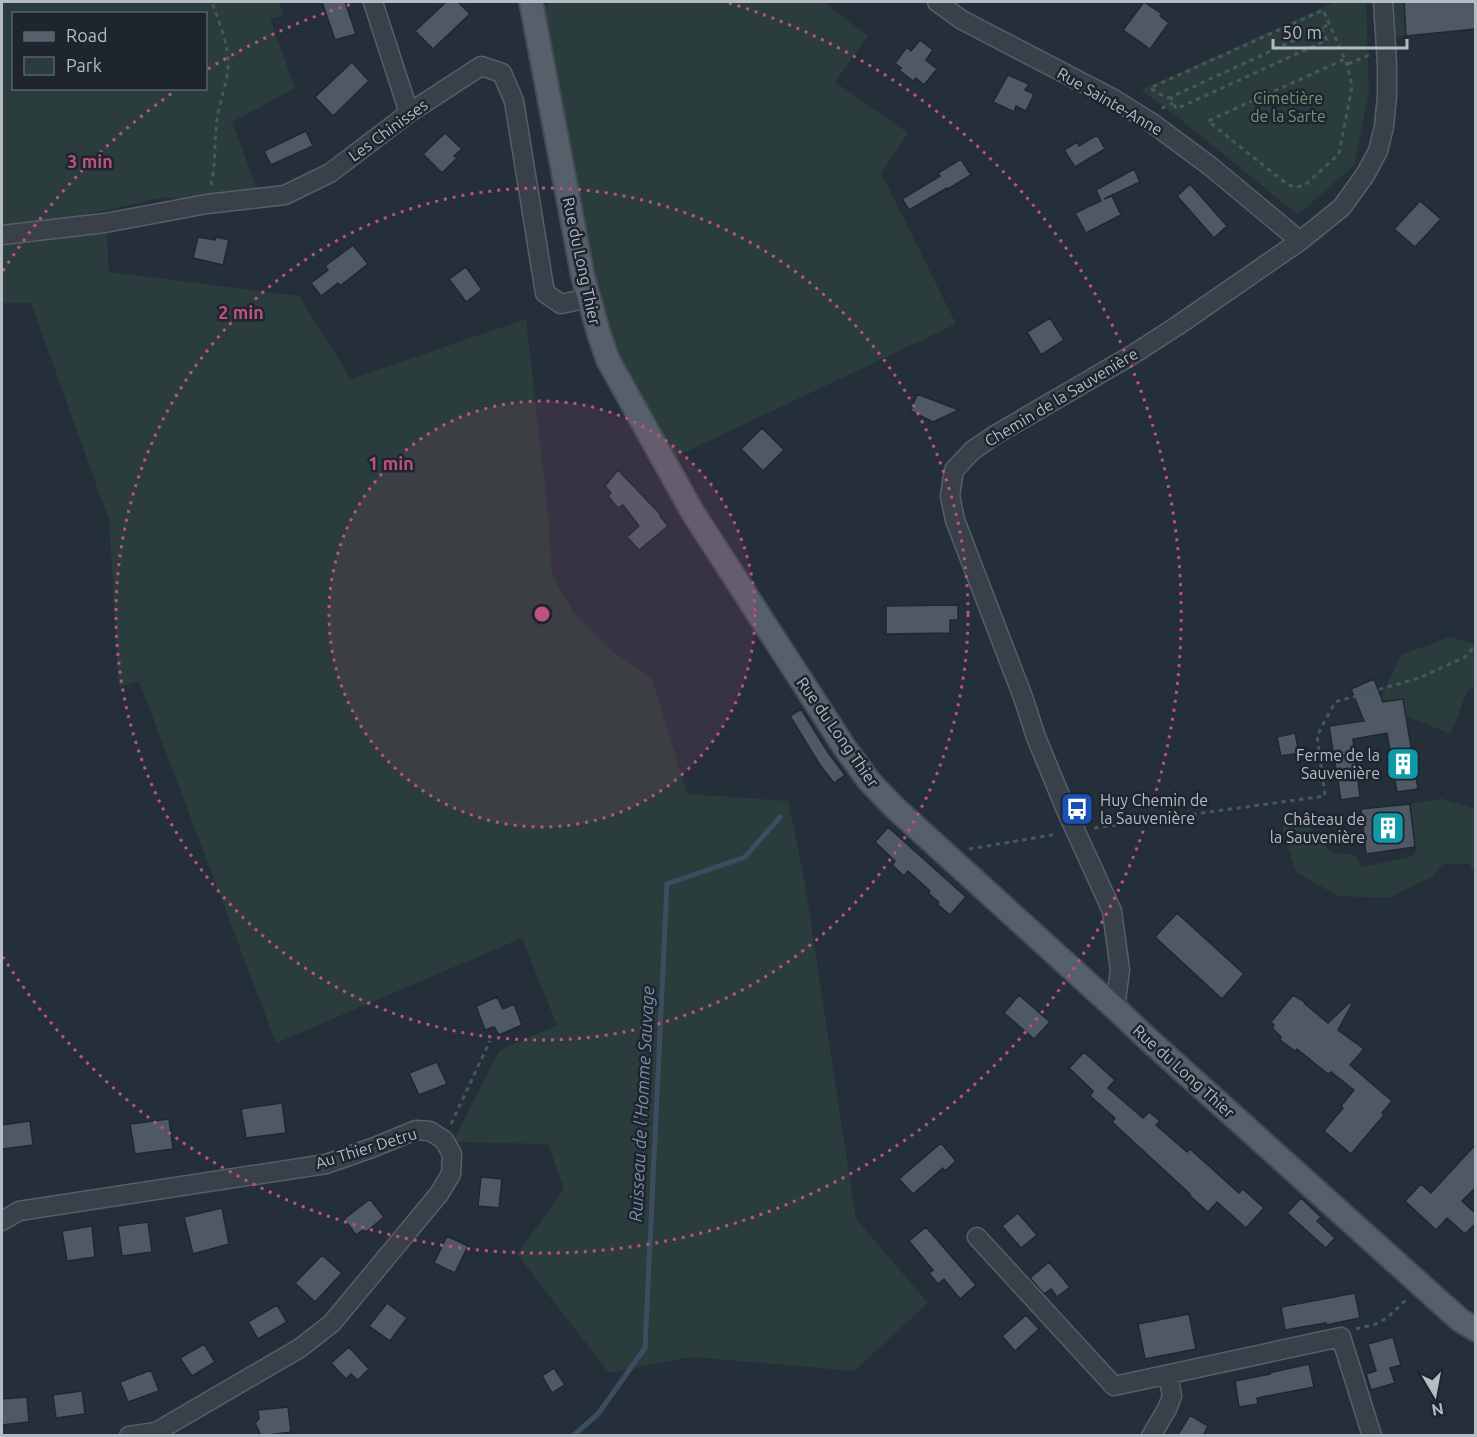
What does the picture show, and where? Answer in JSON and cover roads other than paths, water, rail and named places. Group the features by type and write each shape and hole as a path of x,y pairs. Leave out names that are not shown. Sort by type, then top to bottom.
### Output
{"main road":[{"name":"Rue du Long Thier","path":"531,2 583,277 608,360 693,513 845,748 869,781 894,807 1460,1320 1476,1330"}],"street":[{"path":"373,2 409,113"},
{"name":"Rue Sainte-Anne","path":"937,2 962,20 1112,98 1152,123 1210,166 1300,241"},
{"name":"Chemin de la Sauvenière","path":"1115,1008 1120,970 1112,910 1036,737 1023,697 954,520 950,496 954,470 973,450 995,435 1177,326 1300,241 1342,207 1365,175 1378,151 1384,127 1387,64 1383,2"},
{"name":"Les Chinisses","path":"2,235 105,223 207,204 285,195 330,173 409,113 481,66 502,72 514,101 545,293 561,304 588,298"},
{"name":"Au Thier Detru","path":"2,1221 19,1210 326,1164 416,1130 430,1131 444,1140 452,1154 451,1174 439,1194 332,1323 300,1348 160,1434 129,1436"},
{"path":"977,1237 1114,1386 1341,1337 1372,1436"},
{"path":"1151,1436 1172,1396 1168,1375"}],"waterway":[{"name":"Ruisseau de l'Homme Sauvage","path":"573,1436 598,1414 645,1348 667,884 745,857 780,817"}],"place":[{"name":"Ferme de la Sauvenière","path":"1403,764"},
{"name":"Huy Chemin de la Sauvenière","path":"1077,809"},
{"name":"Château de la Sauvenière","path":"1388,828"}],"park label":[{"name":"Cimetière de la Sarte","path":"1288,107"}]}
